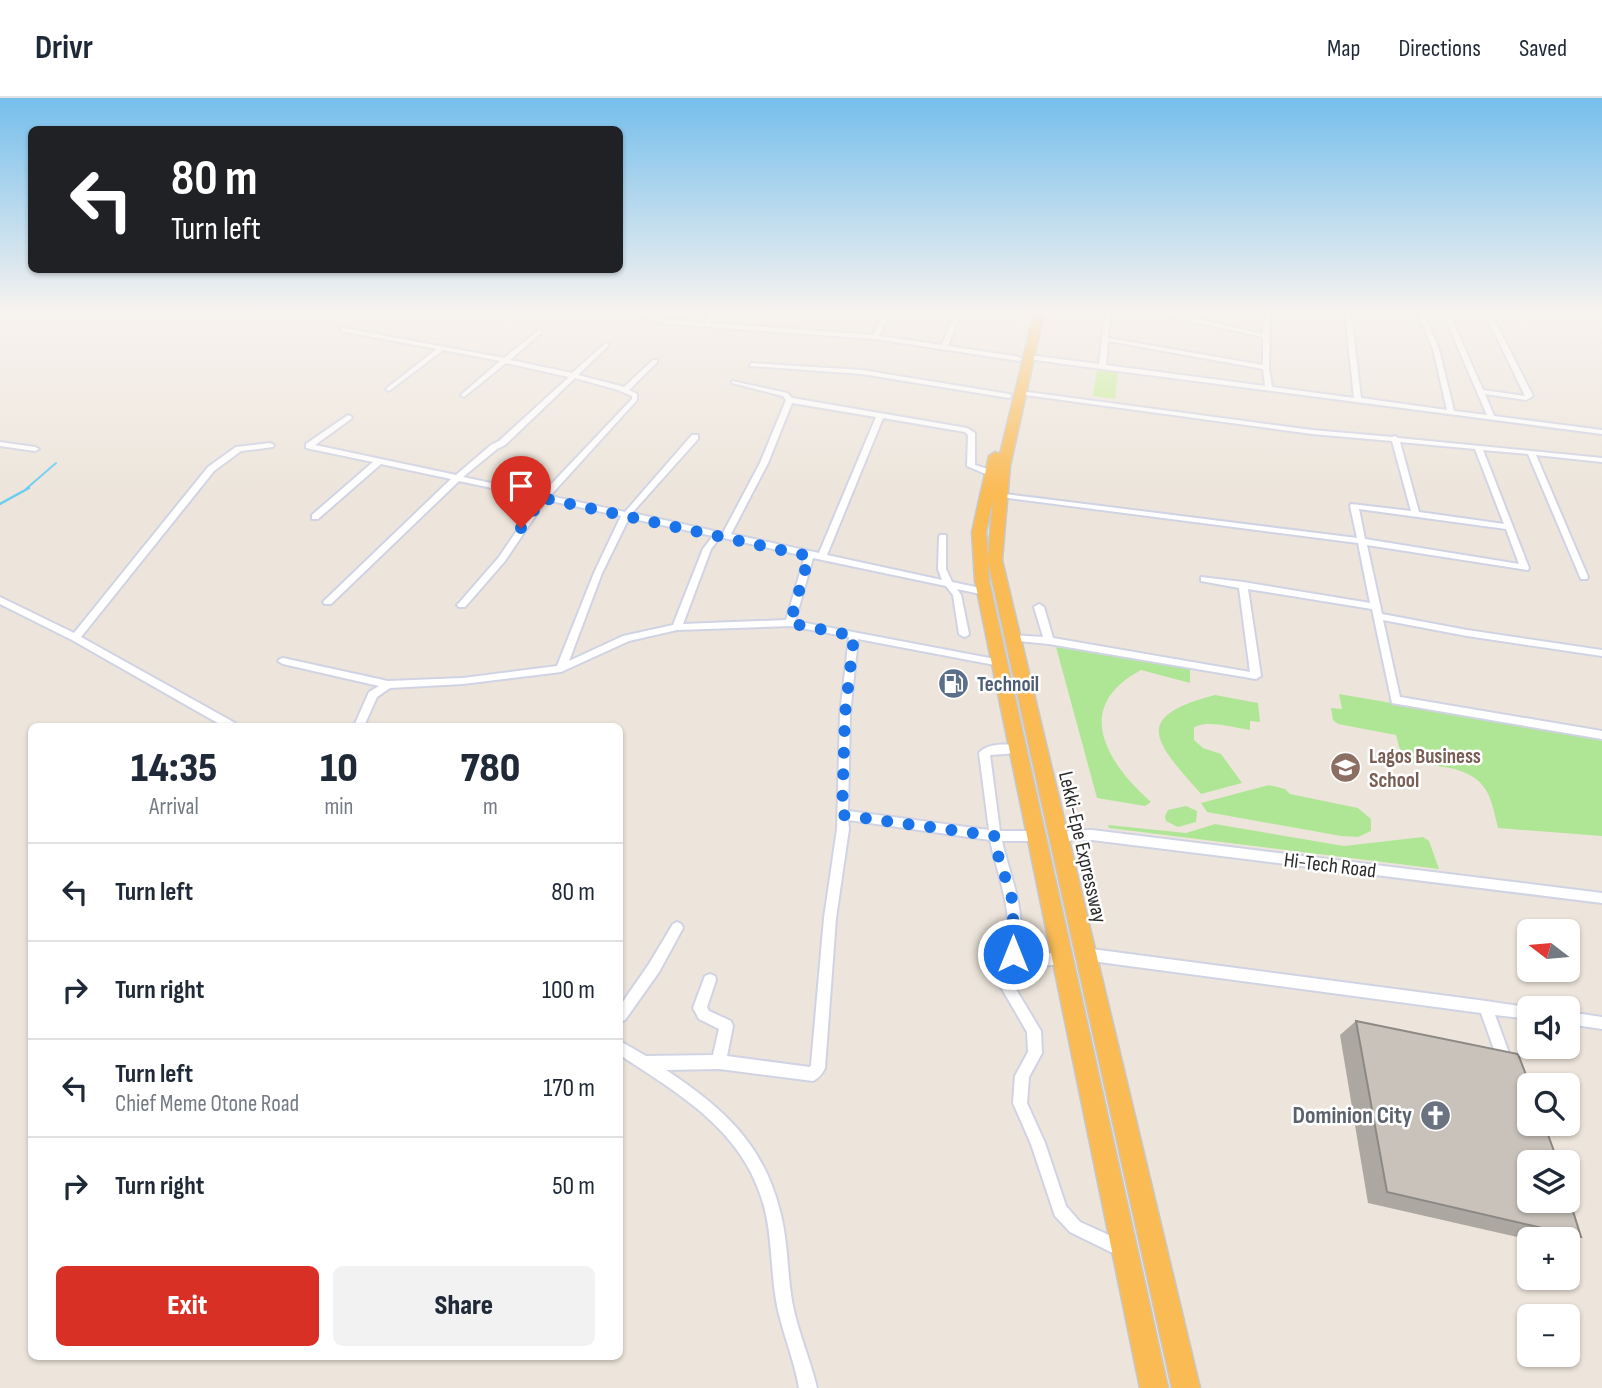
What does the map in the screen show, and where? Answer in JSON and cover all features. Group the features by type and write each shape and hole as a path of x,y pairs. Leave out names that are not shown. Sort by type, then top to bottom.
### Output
{"highway":[{"name":"Lekki-Epe Expressway","path":"1019,373 991,473 979,532 985,592 1154,1388"},
{"name":"Lekki-Epe Expressway","path":"1014,394 1000,495 995,560 1186,1388"}],"street":[{"path":"389,389 410,373"},
{"path":"464,395 491,373"},
{"path":"462,605 502,559 543,498 635,399 629,390 563,373"},
{"path":"629,390 644,373"},
{"path":"870,373 1312,432 1602,460"},
{"path":"1149,373 1451,410 1602,432"},
{"path":"1267,373 1269,389"},
{"path":"1355,373 1358,400"},
{"path":"1442,373 1451,410"},
{"path":"1473,373 1491,416"},
{"path":"1482,392 1525,398 1530,396 1518,373"},
{"path":"328,602 457,478 502,443 572,375"},
{"path":"734,382 785,394 790,400 967,430 972,435 971,466 991,473"},
{"path":"677,627 710,543 726,536 764,463 790,400"},
{"path":"822,557 880,416"},
{"path":"348,417 309,446 985,592"},
{"path":"561,669 597,573 626,515 695,437"},
{"path":"1395,438 1415,512"},
{"path":"0,444 35,449"},
{"path":"75,638 211,469 239,450 270,445"},
{"path":"1000,495 1360,541 1523,569 1525,567 1479,447"},
{"path":"1531,453 1584,577"},
{"path":"315,517 378,462"},
{"path":"1509,527 1415,512 1354,506 1396,700 1602,735"},
{"path":"943,537 942,569 948,584 957,595 964,634"},
{"path":"790,623 809,556"},
{"path":"1204,579 1377,611 1467,633 1602,653"},
{"path":"1012,638 1049,641 1256,676 1243,585"},
{"path":"0,600 75,638 226,723"},
{"path":"1039,607 1049,641"},
{"path":"283,661 388,685 491,678 561,669 625,638 677,627 790,623 1000,663"},
{"path":"644,1063 719,1062 805,1074 813,1074 817,1068 830,918 843,828 845,714 854,636"},
{"path":"360,723 373,695 388,685"},
{"path":"1008,964 1013,954 1013,902 998,855 984,753 988,750 1018,749"},
{"path":"842,815 995,836 1037,836"},
{"name":"Hi-Tech Road","path":"1059,841 1070,835 1092,835 1602,898"},
{"path":"623,1012 654,968 677,928"},
{"path":"1084,954 1517,1011"},
{"path":"1063,958 1008,964 997,970 1034,1031 1035,1052 1021,1076 1020,1103 1038,1143 1060,1211 1075,1227 1126,1251"},
{"path":"710,979 700,1008 704,1015 726,1026 719,1062"},
{"path":"1486,1007 1509,1072"},
{"path":"1580,1020 1602,1023"},
{"path":"623,1049 712,1109 737,1135 760,1167 773,1212 788,1322 808,1388"}],"green space":[{"path":"1097,373 1118,373 1115,399 1093,396"},
{"path":"1056,647 1190,669 1190,683 1141,670 1120,685 1107,701 1102,717 1103,735 1121,770 1151,802 1145,806 1097,798"},
{"path":"1339,694 1602,739 1602,836 1498,828 1486,790 1470,775 1449,768 1403,762 1396,735 1338,724 1333,720 1331,708 1342,709"},
{"path":"1215,695 1258,703 1260,722 1250,721 1250,730 1212,724 1194,728 1194,740 1203,748 1221,754 1242,783 1201,794 1172,760 1159,733 1161,722 1170,712"},
{"path":"1269,785 1285,789 1290,794 1358,808 1371,819 1371,831 1358,837 1341,836 1207,812 1201,803"},
{"path":"1186,806 1197,811 1196,822 1178,827 1166,821 1168,810"},
{"path":"1215,824 1344,846 1423,837 1429,841 1439,869 1109,828 1108,825 1186,833"}],"building":[{"name":"Dominion City","path":"1356,1021 1517,1054 1525,1073 1517,1073 1517,1136 1548,1136 1554,1150 1517,1150 1517,1213 1574,1213 1578,1227 1538,1227 1387,1192"}],"waterway":[{"path":"26,489 56,463"},
{"path":"0,504 29,488"}],"place":[{"name":"Technoil","path":"954,684"},
{"name":"Lagos Business School","path":"1346,768"},
{"name":"Dominion City","path":"1435,1115"}],"route":[{"path":"521,528 543,498 809,556 790,623 854,636 845,714 842,815 995,836 998,855 1013,902 1013,954"}]}
